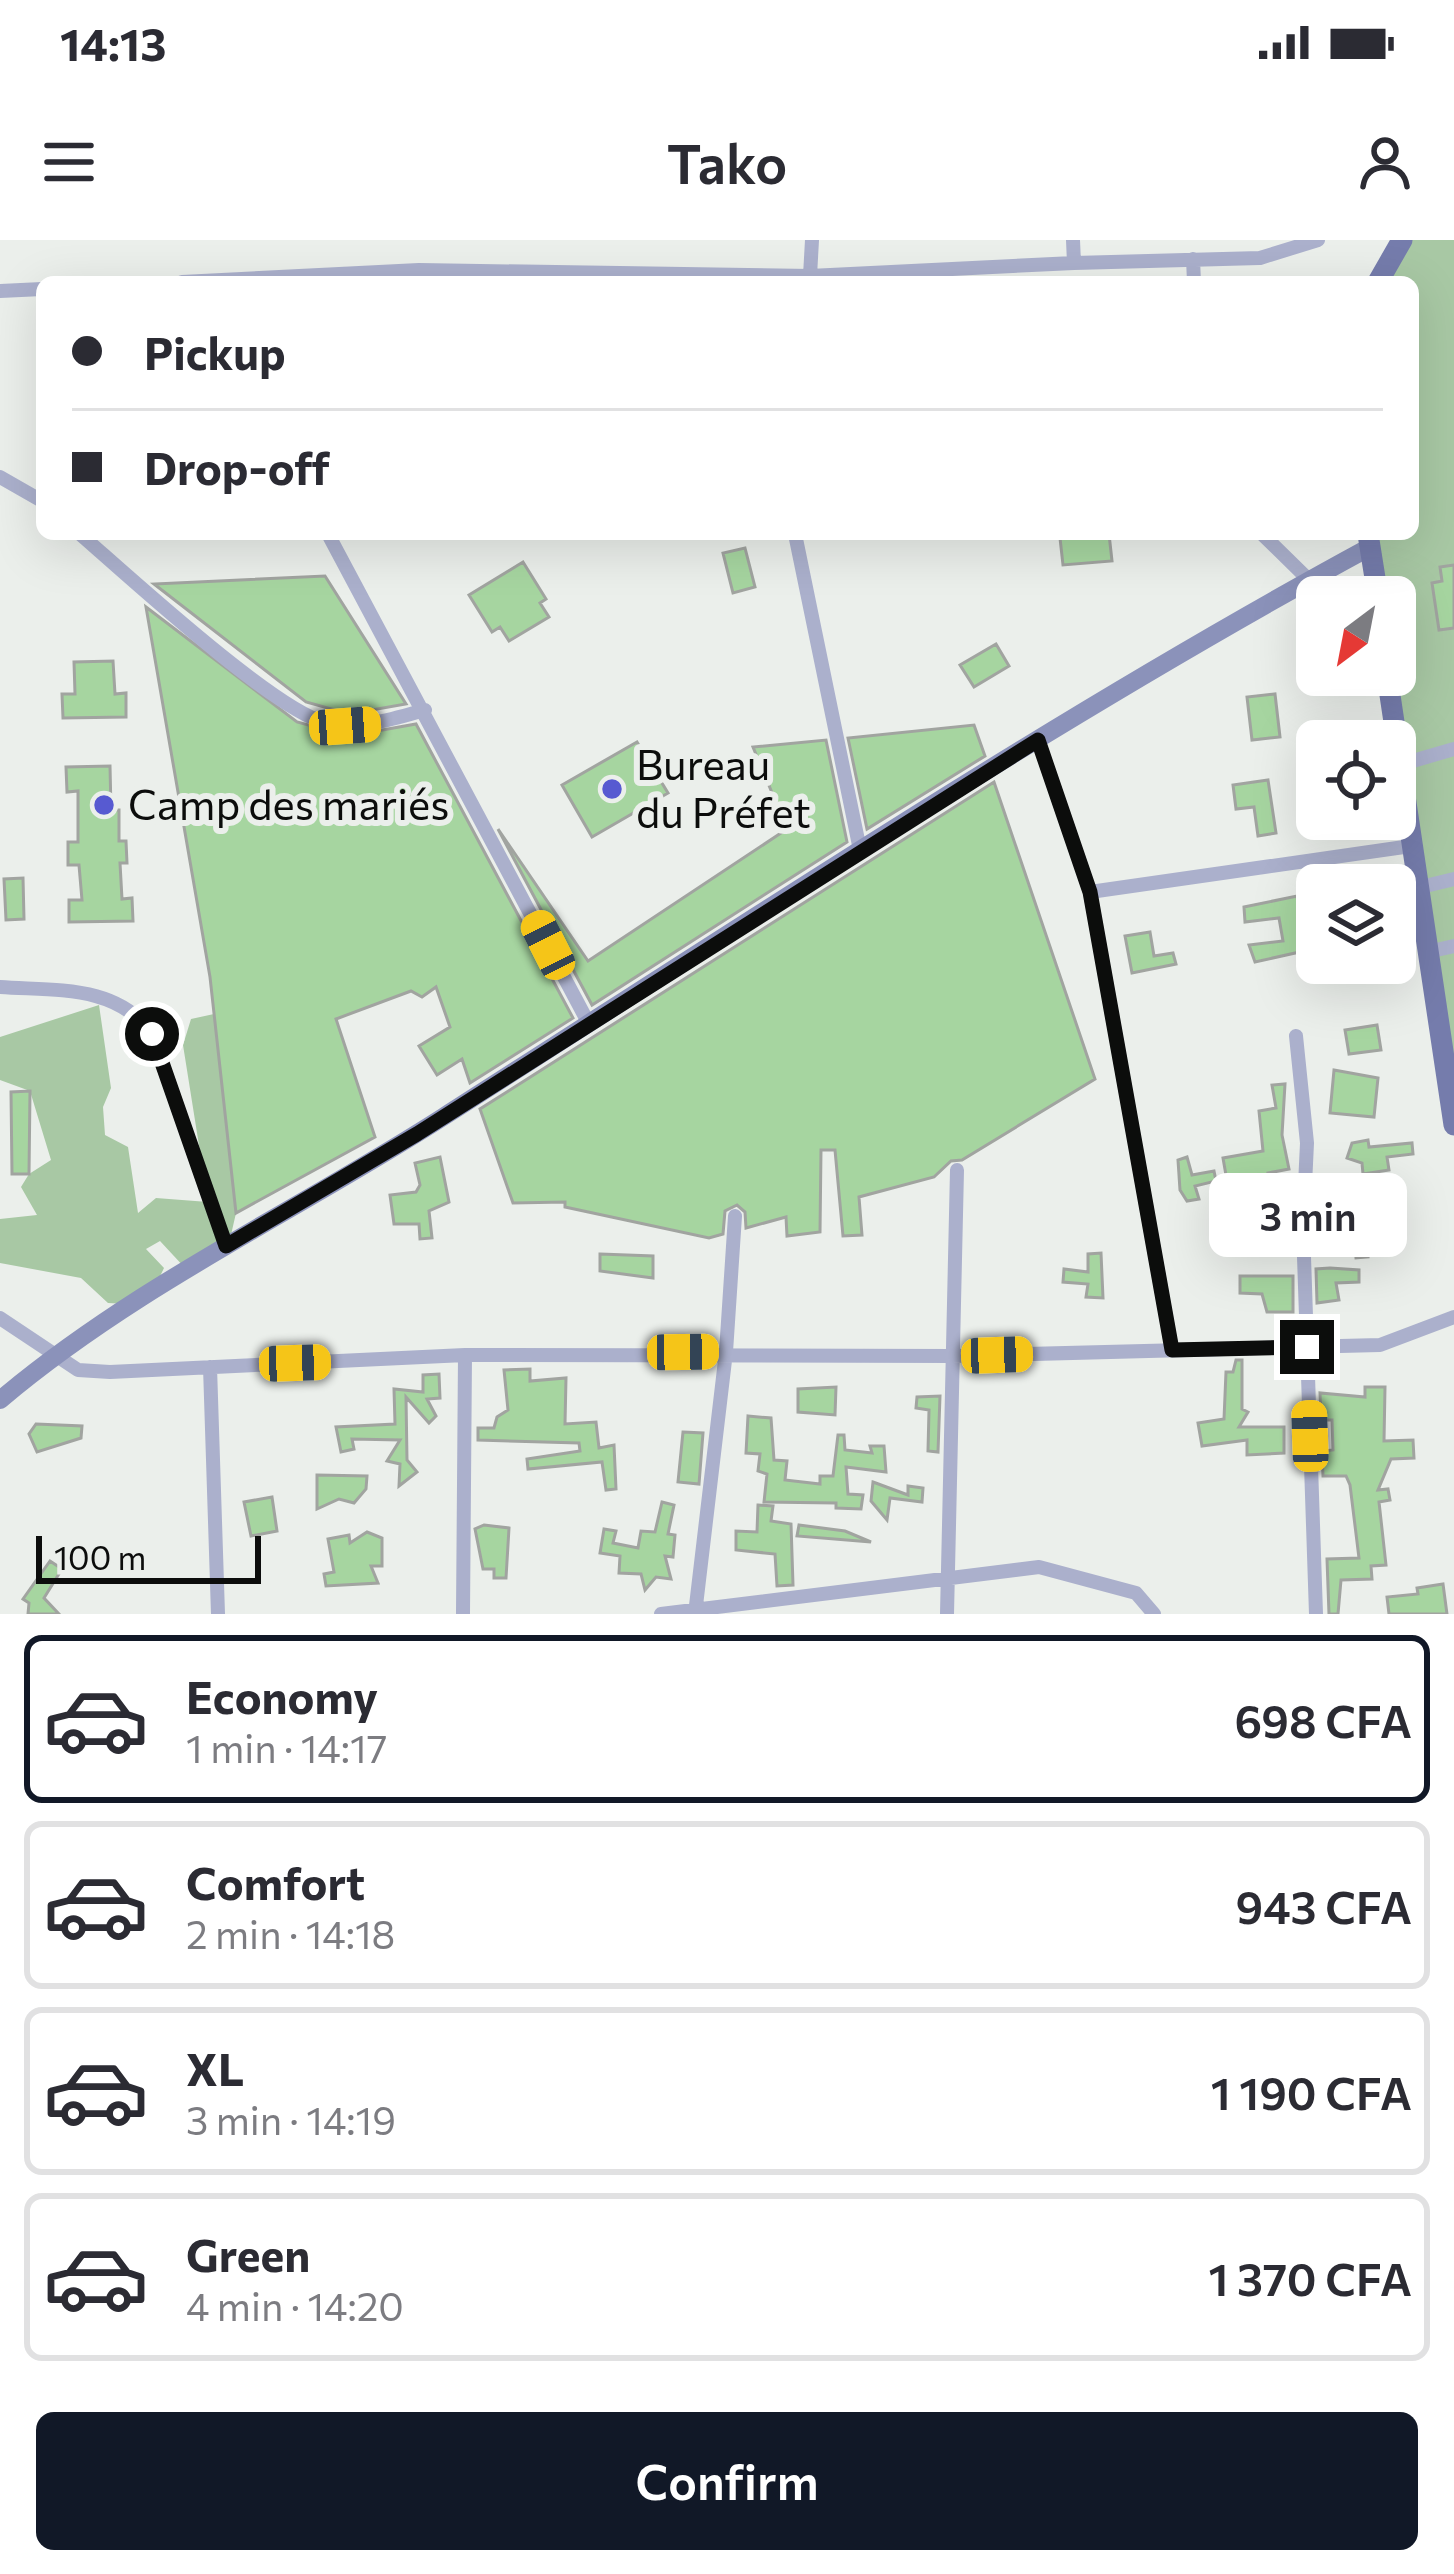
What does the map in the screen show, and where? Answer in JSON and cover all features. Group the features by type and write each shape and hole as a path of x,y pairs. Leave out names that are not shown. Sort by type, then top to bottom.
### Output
{"main road":[{"path":"1381,276 1398,241"},
{"path":"1315,576 1369,540 1375,576"},
{"path":"0,1400 55,1356 226,1246 1038,740 1296,588"},
{"path":"1410,840 1427,952 1448,1039 1454,1125"}],"street":[{"path":"1073,240 1074,263"},
{"path":"811,241 810,276 1260,258 1318,240"},
{"path":"1193,259 1194,276"},
{"path":"0,291 36,289"},
{"path":"0,477 36,498"},
{"path":"87,540 224,655 318,721 371,724 425,710"},
{"path":"331,540 589,1024"},
{"path":"796,540 860,850"},
{"path":"1268,540 1305,576"},
{"path":"1038,740 1090,892 1172,1350"},
{"path":"1416,760 1454,749"},
{"path":"1090,892 1411,846"},
{"path":"1418,888 1454,879"},
{"path":"1427,952 1454,946"},
{"path":"0,987 99,995 140,1017 152,1034 226,1246"},
{"path":"1296,1036 1307,1142 1303,1227 1316,1614"},
{"path":"947,1614 957,1170"},
{"path":"695,1612 726,1352 735,1216"},
{"path":"0,1318 55,1356 92,1372 465,1355 953,1356 1380,1345 1454,1317"},
{"path":"463,1614 465,1355"},
{"path":"210,1367 218,1614"},
{"path":"661,1614 1039,1567 1136,1593 1154,1614"}],"green space":[{"path":"1408,240 1454,240 1454,1129 1416,837 1416,720 1401,720 1398,696 1416,696 1416,576 1374,576 1370,540 1419,540 1419,276 1385,276"},
{"path":"99,1005 111,1088 103,1107 105,1135 128,1147 138,1213 156,1198 208,1202 183,1045 191,1019 214,1014 236,1213 228,1248 186,1269 160,1241 146,1249 164,1268 146,1305 108,1303 81,1278 0,1263 0,1219 37,1215 21,1187 29,1174 51,1160 30,1091 0,1080 0,1037"}],"building":[{"path":"1060,540 1110,540 1112,561 1063,565"},
{"path":"745,548 755,587 733,593 723,553"},
{"path":"523,562 546,599 540,603 549,617 509,641 500,627 492,632 469,595"},
{"path":"1454,565 1454,628 1439,630 1432,583 1442,581 1440,567"},
{"path":"325,576 406,704 349,714 306,702 154,584"},
{"path":"146,607 297,722 349,736 416,724 573,1018 470,1083 462,1059 437,1075 419,1046 450,1027 436,987 422,997 411,991 336,1019 375,1137 236,1213 210,977"},
{"path":"996,644 1009,666 974,687 960,665"},
{"path":"113,661 115,694 126,693 126,717 63,718 62,694 75,694 74,662"},
{"path":"1275,694 1280,737 1252,740 1247,697"},
{"path":"974,725 985,756 867,829 848,738"},
{"path":"826,740 847,842 592,1005 498,829 588,961 787,829 753,747"},
{"path":"637,742 668,793 592,837 562,785"},
{"path":"110,766 111,810 119,810 119,841 126,841 127,863 120,863 122,899 132,898 133,921 69,922 69,900 82,900 79,865 68,865 68,842 78,842 78,791 67,792 66,767"},
{"path":"1268,780 1276,833 1258,836 1254,807 1236,809 1233,785"},
{"path":"994,782 1095,1079 962,1160 951,1161 934,1177 859,1197 862,1235 843,1236 835,1150 821,1150 820,1232 787,1236 786,1217 746,1228 745,1212 737,1205 725,1211 723,1234 709,1238 565,1207 565,1202 513,1203 480,1109"},
{"path":"23,878 24,919 6,920 4,879"},
{"path":"1296,896 1296,953 1255,962 1249,945 1283,941 1279,918 1245,922 1244,907"},
{"path":"1150,932 1154,956 1173,953 1176,964 1132,973 1125,936"},
{"path":"1377,1025 1381,1050 1349,1054 1345,1030"},
{"path":"1334,1070 1378,1078 1374,1117 1330,1113"},
{"path":"1285,1084 1282,1135 1289,1169 1268,1173 1272,1195 1249,1199 1245,1178 1227,1181 1223,1158 1263,1151 1259,1111 1276,1108 1272,1085"},
{"path":"30,1091 29,1174 12,1174 11,1092"},
{"path":"1368,1140 1369,1147 1412,1143 1413,1154 1387,1157 1389,1170 1363,1174 1362,1163 1347,1158 1352,1143"},
{"path":"440,1157 449,1202 429,1211 432,1238 420,1239 419,1224 394,1224 390,1195 416,1192 420,1185 415,1163"},
{"path":"1187,1157 1192,1175 1214,1171 1216,1181 1195,1186 1199,1199 1187,1201 1180,1190 1178,1160"},
{"path":"1331,1177 1343,1213 1373,1212 1376,1225 1392,1237 1366,1238 1368,1257 1356,1258 1354,1234 1325,1229"},
{"path":"1101,1253 1103,1298 1086,1297 1088,1284 1063,1282 1064,1269 1088,1272 1088,1254"},
{"path":"600,1254 653,1256 653,1278 600,1271"},
{"path":"1316,1269 1359,1270 1359,1282 1336,1283 1339,1300 1317,1303"},
{"path":"1240,1276 1293,1276 1293,1312 1267,1312 1262,1294 1240,1293"},
{"path":"1236,1360 1242,1360 1242,1409 1248,1412 1239,1427 1284,1427 1284,1453 1247,1455 1247,1440 1202,1446 1198,1423 1224,1419 1226,1372 1233,1372"},
{"path":"530,1369 530,1381 566,1378 565,1424 596,1422 599,1448 614,1445 616,1489 606,1490 602,1462 528,1469 527,1459 580,1451 579,1443 478,1440 478,1428 494,1428 497,1417 508,1410 504,1370"},
{"path":"439,1374 440,1398 427,1399 436,1416 429,1423 406,1397 407,1460 417,1472 399,1486 400,1464 387,1461 400,1440 352,1439 354,1449 341,1452 336,1427 395,1424 394,1389 423,1392 423,1375"},
{"path":"836,1387 835,1415 798,1412 798,1389"},
{"path":"1365,1387 1385,1387 1384,1441 1413,1440 1414,1458 1391,1459 1378,1490 1388,1489 1390,1500 1379,1502 1386,1565 1371,1566 1372,1579 1341,1580 1338,1614 1329,1614 1327,1559 1359,1558 1350,1485 1346,1476 1323,1476 1322,1451 1333,1450 1332,1420 1321,1420 1320,1393 1365,1397"},
{"path":"940,1396 938,1452 928,1451 929,1410 916,1408 917,1397"},
{"path":"748,1416 771,1418 774,1460 787,1461 785,1480 820,1484 820,1476 833,1476 838,1435 844,1435 845,1450 872,1453 870,1446 884,1446 886,1472 846,1467 848,1494 863,1495 861,1509 836,1508 836,1503 764,1502 767,1474 758,1471 760,1454 746,1453"},
{"path":"36,1424 82,1426 81,1438 37,1452 29,1434"},
{"path":"683,1432 703,1433 699,1484 678,1482"},
{"path":"317,1475 367,1476 366,1489 354,1503 339,1499 317,1509"},
{"path":"873,1482 908,1495 908,1486 923,1488 922,1502 890,1498 887,1520 871,1501"},
{"path":"272,1497 277,1531 251,1536 244,1502"},
{"path":"662,1502 674,1505 668,1534 675,1535 673,1557 665,1556 671,1579 656,1577 645,1590 641,1574 619,1573 620,1556 600,1553 604,1529 616,1531 613,1543 638,1548 641,1531 655,1532"},
{"path":"758,1505 773,1506 771,1521 791,1524 793,1585 777,1586 775,1554 736,1550 736,1531 757,1532"},
{"path":"484,1525 509,1528 506,1578 494,1578 494,1569 483,1569 475,1529"},
{"path":"799,1525 845,1531 871,1542 797,1536"},
{"path":"367,1532 382,1538 382,1566 371,1566 378,1583 326,1586 324,1574 334,1572 328,1539 349,1535 350,1543"},
{"path":"50,1561 62,1569 44,1598 59,1614 28,1614 29,1603 23,1599"},
{"path":"1443,1584 1447,1614 1389,1614 1387,1597 1418,1594 1417,1588"}],"place":[{"name":"Bureau du Préfet","path":"612,789"},
{"name":"Camp des mariés","path":"104,805"}],"route":[{"path":"152,1034 226,1246 417,1134 1038,740 1090,892 1172,1350 1307,1347"}]}
